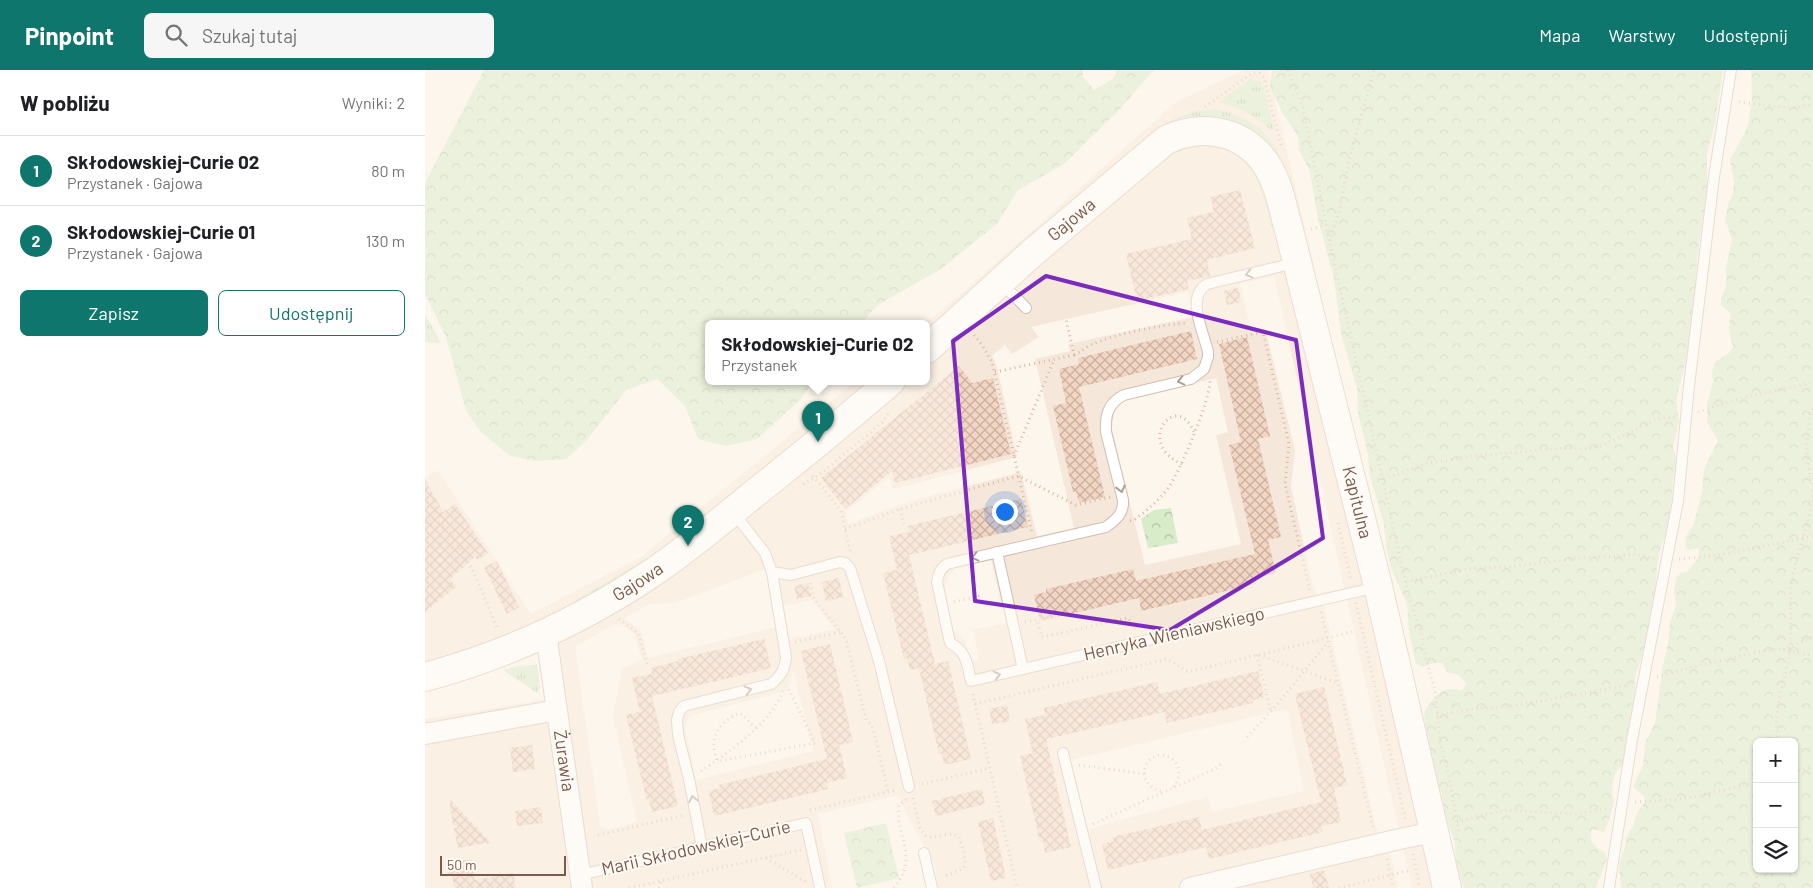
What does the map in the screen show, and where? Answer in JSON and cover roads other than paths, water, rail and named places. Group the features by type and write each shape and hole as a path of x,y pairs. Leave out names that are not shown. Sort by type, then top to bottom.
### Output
{"street":[{"name":"Gajowa","path":"930,346 1079,213 1166,140 1191,131 1207,130 1233,136"},
{"name":"Kapitulna","path":"1233,136 1245,142 1260,156 1272,175 1278,192 1297,262 1366,589 1447,835 1447,888"},
{"name":"Gajowa","path":"425,677 459,668 546,633 604,603 637,583 672,559 732,512 886,385"},
{"name":"Żurawia","path":"546,633 581,881"},
{"path":"425,734 557,710"},
{"path":"1190,888 1409,837 1447,835"}],"lane":[{"path":"1609,888 1632,740 1679,500 1686,415 1715,177 1731,70"},
{"path":"1023,669 997,552 1106,527 1118,518 1123,507 1122,494 1106,421 1110,406 1114,400 1123,395 1191,379 1204,369 1208,352 1196,299 1202,287 1207,284 1297,262"},
{"path":"1001,282 1026,308"},
{"path":"702,847 689,779 678,736 677,720 679,712 684,706 771,684 782,674 785,668 786,657 772,572 765,553 732,512"},
{"name":"Henryka Wieniawskiego","path":"997,552 947,564 942,567 938,574 937,582 950,643 960,648 965,656 971,681 1366,589"},
{"path":"772,572 791,575 840,562 845,563 850,568 879,661 911,792"},
{"path":"1065,758 1096,888"},
{"name":"Marii Skłodowskiej-Curie","path":"581,881 702,847 806,823 815,886"},
{"path":"924,853 931,885"}],"place":[{"name":"Skłodowskiej-Curie 02","path":"818,442"},
{"name":"Skłodowskiej-Curie 01","path":"688,546"}]}
